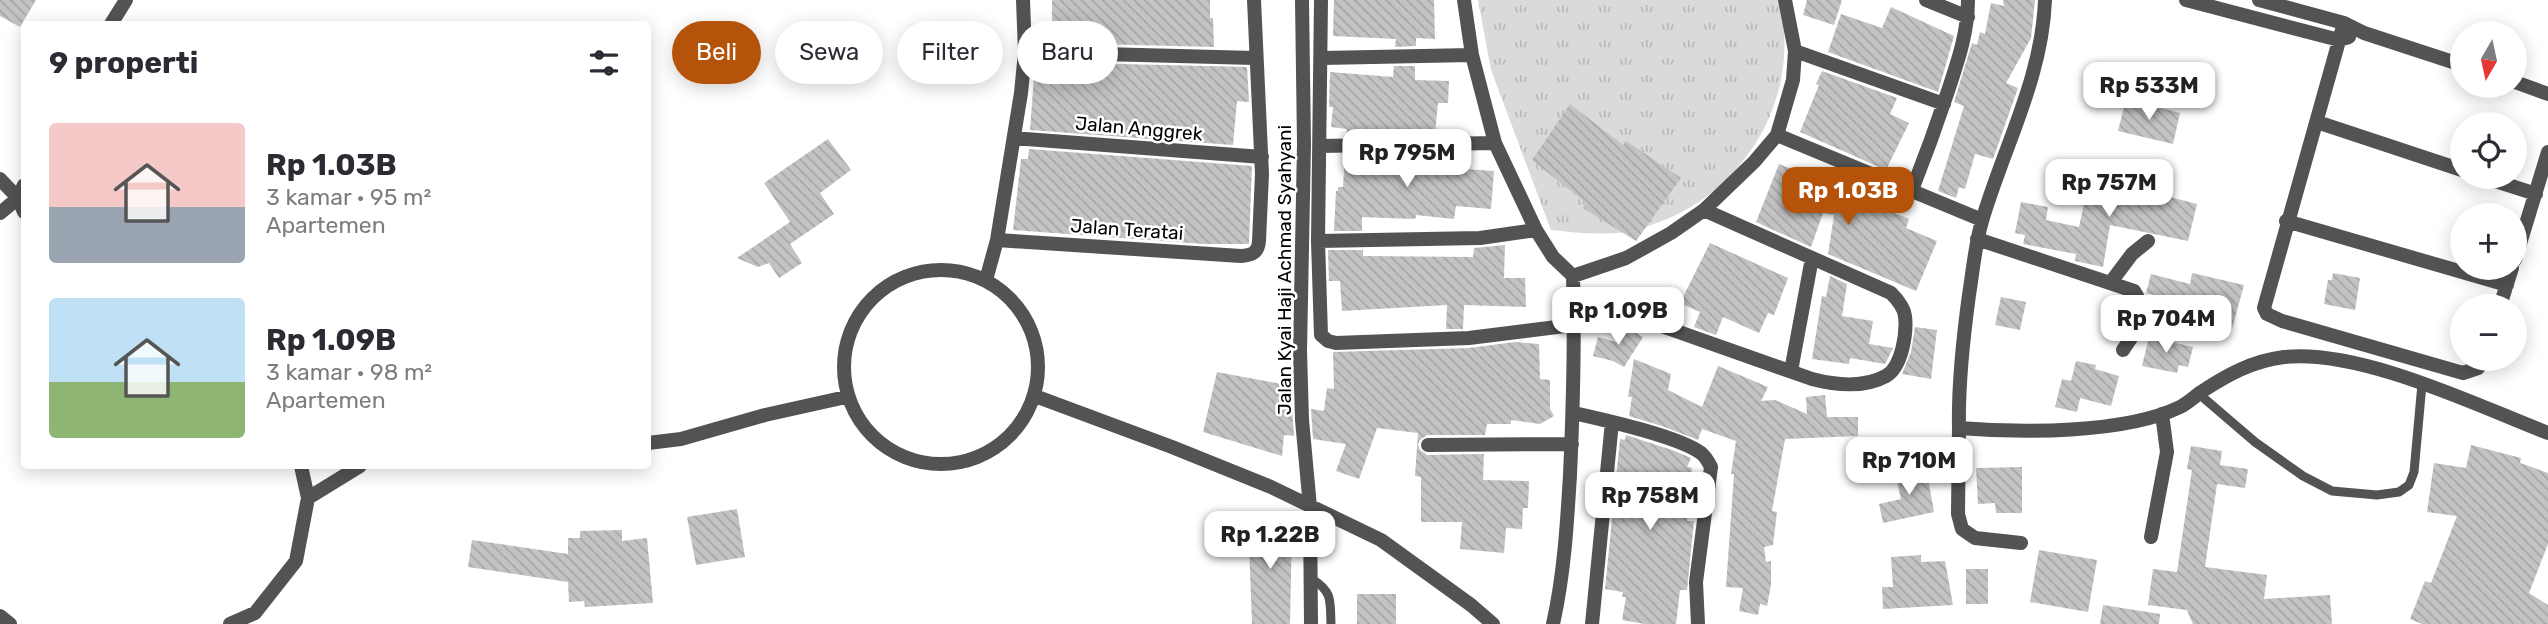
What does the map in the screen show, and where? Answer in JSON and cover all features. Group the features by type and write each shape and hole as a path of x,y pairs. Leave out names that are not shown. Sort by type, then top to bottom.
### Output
{"street":[{"path":"113,21 126,0"},
{"path":"1023,0 1024,21"},
{"path":"1254,0 1262,157"},
{"name":"Jalan Kyai Haji Achmad Syahyani","path":"1302,0 1304,144 1300,351 1310,507 1311,624"},
{"path":"1321,0 1318,241 1321,335 1336,343 1469,338 1573,325"},
{"path":"1464,0 1472,55 1495,143 1536,230 1553,257 1573,276 1574,413 1566,529 1559,596 1553,624"},
{"path":"1573,276 1626,258 1656,243 1704,210 1754,162 1777,135 1793,80 1795,51 1785,0"},
{"path":"1926,0 1968,17"},
{"path":"1912,190 1961,52 1968,17 1968,0"},
{"path":"2021,543 1975,538 1962,529 1958,514 1961,368 1977,239 1998,169 2035,71 2044,32 2045,0"},
{"path":"2186,0 2339,40 2364,33"},
{"path":"2259,0 2344,23 2364,33 2450,61"},
{"path":"2344,23 2286,221 2264,308 2267,314 2282,321 2450,369"},
{"path":"1795,51 1944,104"},
{"path":"1118,54 1255,58"},
{"path":"1322,58 1472,55"},
{"path":"986,280 997,240 1021,84"},
{"path":"2527,86 2548,94"},
{"path":"2317,122 2450,166"},
{"path":"1777,135 1982,220"},
{"name":"Jalan Anggrek","path":"1014,138 1262,157"},
{"path":"1320,146 1495,143"},
{"path":"2527,222 2548,152"},
{"name":"Jalan Teratai","path":"997,240 1241,256 1254,254 1259,241 1262,157"},
{"path":"0,179 21,192 0,213"},
{"path":"2520,189 2536,194"},
{"path":"1574,295 1832,384 1872,381 1889,374 1899,358 1904,338 1905,314 1891,293 1704,210"},
{"path":"2286,221 2507,285"},
{"path":"1318,241 1480,238 1536,230"},
{"path":"1977,239 2111,282 2134,292 2142,303 2142,315 2123,350"},
{"path":"2111,282 2132,254 2148,241"},
{"path":"1791,372 1812,258"},
{"path":"949,269 986,280 1013,301 1032,330 1039,363 1035,396 1018,428 992,451 959,464 923,464 890,451 863,428 846,397 842,359 853,322 877,292 911,274 949,269"},
{"path":"2504,294 2508,280"},
{"path":"1959,428 2016,431 2068,429 2103,426 2162,414 2180,407 2244,367 2259,361 2288,357 2348,363 2422,384 2548,433"},
{"path":"1035,396 1270,487 1381,540 1493,624"},
{"path":"651,443 681,439 765,415 846,397"},
{"path":"1574,413 1612,422 1689,447 1700,452 1711,467 1696,582 1698,624"},
{"path":"2151,537 2167,452 2162,414"},
{"path":"1592,624 1612,422"},
{"path":"1428,445 1572,444"},
{"path":"230,624 255,613 296,561 308,498 302,469"},
{"path":"308,498 355,469"},
{"path":"0,616 10,624"}],"lane":[{"path":"2199,394 2255,442 2321,486 2349,494 2377,495 2399,492 2409,485 2414,472 2422,384"},
{"path":"1312,579 1325,587 1329,597 1331,624"}],"green space":[{"path":"1478,0 1779,0 1784,34 1783,67 1776,100 1763,130 1745,158 1723,183 1697,203 1667,219 1631,231 1579,233 1551,230 1491,70"}],"building":[{"path":"0,0 36,0 21,21 20,27 0,16"},
{"path":"1052,0 1210,0 1214,47 1118,45 1118,21 1052,21"},
{"path":"1334,0 1434,0 1435,39 1416,38 1416,46 1395,47 1396,39 1333,36"},
{"path":"1807,0 1842,0 1834,25 1803,15"},
{"path":"2003,0 2035,0 2031,38 2006,83 2018,88 1993,159 1975,154 1965,189 1959,187 1956,198 1938,191 1964,106 1954,102 1972,43 1977,45 1980,32 1985,34 1991,3 2004,6"},
{"path":"1891,7 1954,36 1938,92 1828,52 1841,14 1882,28"},
{"path":"1118,64 1247,67 1249,102 1237,101 1233,145 1030,130 1033,84 1118,84"},
{"path":"1394,66 1415,66 1415,80 1449,81 1448,103 1438,103 1435,134 1346,136 1347,129 1331,127 1333,107 1329,107 1330,72 1393,77"},
{"path":"1822,71 1897,98 1890,114 1909,123 1886,170 1800,132"},
{"path":"2126,99 2180,113 2173,144 2118,131"},
{"path":"1570,104 1623,145 1626,141 1681,178 1636,241 1583,208 1586,203 1532,160"},
{"path":"828,139 851,170 820,193 834,214 790,244 802,263 779,278 769,263 758,267 737,258 790,222 764,183"},
{"path":"1029,149 1252,166 1249,244 1204,244 1013,230 1021,159 1028,159"},
{"path":"1433,154 1433,162 1465,165 1465,169 1494,171 1491,209 1456,206 1454,219 1416,215 1416,218 1412,219 1362,217 1362,231 1334,231 1336,191 1338,187 1343,187 1345,155"},
{"path":"1779,164 1811,177 1807,187 1843,202 1854,177 1873,185 1865,201 1909,219 1906,228 1937,241 1916,291 1828,254 1834,215 1823,213 1811,247 1756,222"},
{"path":"2120,168 2153,174 2150,192 2197,204 2188,241 2110,225 2103,267 2075,261 2076,254 2023,244 2025,235 2015,233 2021,202 2048,207 2046,220 2079,227 2088,185 2116,191"},
{"path":"1710,243 1788,278 1774,315 1768,313 1759,333 1723,317 1716,335 1694,327 1700,312 1680,303"},
{"path":"1505,245 1504,278 1525,278 1526,307 1464,305 1463,329 1446,329 1447,305 1342,311 1340,281 1329,281 1328,250 1363,250 1363,256 1473,257 1474,248"},
{"path":"2192,273 2244,285 2232,329 2182,317 2186,302 2146,293 2151,274 2190,284"},
{"path":"2333,273 2360,278 2355,310 2324,304 2328,280 2332,280"},
{"path":"1830,276 1847,284 1842,316 1873,321 1869,344 1893,348 1885,364 1850,358 1849,364 1812,359 1822,296 1826,297"},
{"path":"2001,297 2026,302 2020,330 1995,325"},
{"path":"1625,326 1643,337 1624,367 1593,356 1598,337 1616,342"},
{"path":"1915,327 1937,330 1931,379 1902,374 1911,352"},
{"path":"2149,337 2193,347 2188,367 2179,365 2177,373 2142,366"},
{"path":"1515,342 1539,344 1540,379 1550,380 1550,409 1554,416 1540,424 1511,420 1511,424 1487,424 1485,435 1427,435 1418,444 1420,450 1427,455 1484,454 1483,480 1529,481 1528,508 1523,508 1522,529 1506,528 1504,553 1460,549 1462,522 1421,522 1421,477 1415,476 1418,433 1377,428 1359,479 1336,471 1346,444 1313,439 1311,409 1324,411 1327,388 1334,389 1333,352 1469,348"},
{"path":"1634,359 1671,374 1668,390 1702,407 1718,366 1768,387 1761,401 1775,400 1807,414 1806,397 1825,395 1827,417 1858,417 1858,436 1785,439 1772,511 1777,512 1773,545 1764,547 1766,562 1771,561 1771,585 1767,606 1760,604 1758,615 1739,611 1743,588 1726,587 1734,474 1731,474 1736,441 1702,429 1698,440 1629,416 1632,397 1628,397"},
{"path":"2076,361 2096,365 2095,369 2119,376 2111,406 2080,398 2077,412 2055,407 2062,379 2071,381"},
{"path":"1217,372 1287,385 1286,406 1292,407 1294,436 1284,435 1282,456 1203,432"},
{"path":"1626,435 1691,458 1687,467 1692,468 1685,514 1688,514 1687,521 1694,521 1687,590 1680,590 1676,624 1645,624 1622,620 1626,597 1622,597 1623,592 1605,589 1620,439 1625,440"},
{"path":"2471,445 2521,458 2520,463 2548,473 2548,544 2529,593 2548,605 2548,624 2422,624 2410,619 2425,581 2431,583 2457,516 2427,512 2434,463 2466,468"},
{"path":"2191,446 2222,451 2220,465 2248,469 2245,488 2217,484 2205,567 2267,575 2264,599 2330,595 2332,624 2193,624 2187,610 2148,605 2153,569 2177,572 2192,470 2187,469"},
{"path":"1926,467 1934,512 1883,523 1879,504 1901,499 1895,473"},
{"path":"2022,467 2022,513 1996,513 1995,503 1978,504 1976,468"},
{"path":"737,509 745,557 696,565 687,517"},
{"path":"1248,518 1292,524 1290,624 1252,624"},
{"path":"622,530 622,541 647,538 653,603 585,607 584,601 569,602 568,582 468,567 472,540 568,554 568,538 580,538 580,531"},
{"path":"2039,550 2097,560 2088,612 2030,602"},
{"path":"1921,555 1921,562 1945,561 1953,605 1883,609 1882,587 1893,587 1891,557"},
{"path":"1966,569 1988,569 1988,604 1966,604"},
{"path":"1357,594 1396,594 1396,624 1357,624"},
{"path":"2103,605 2160,614 2159,624 2100,624"}]}
